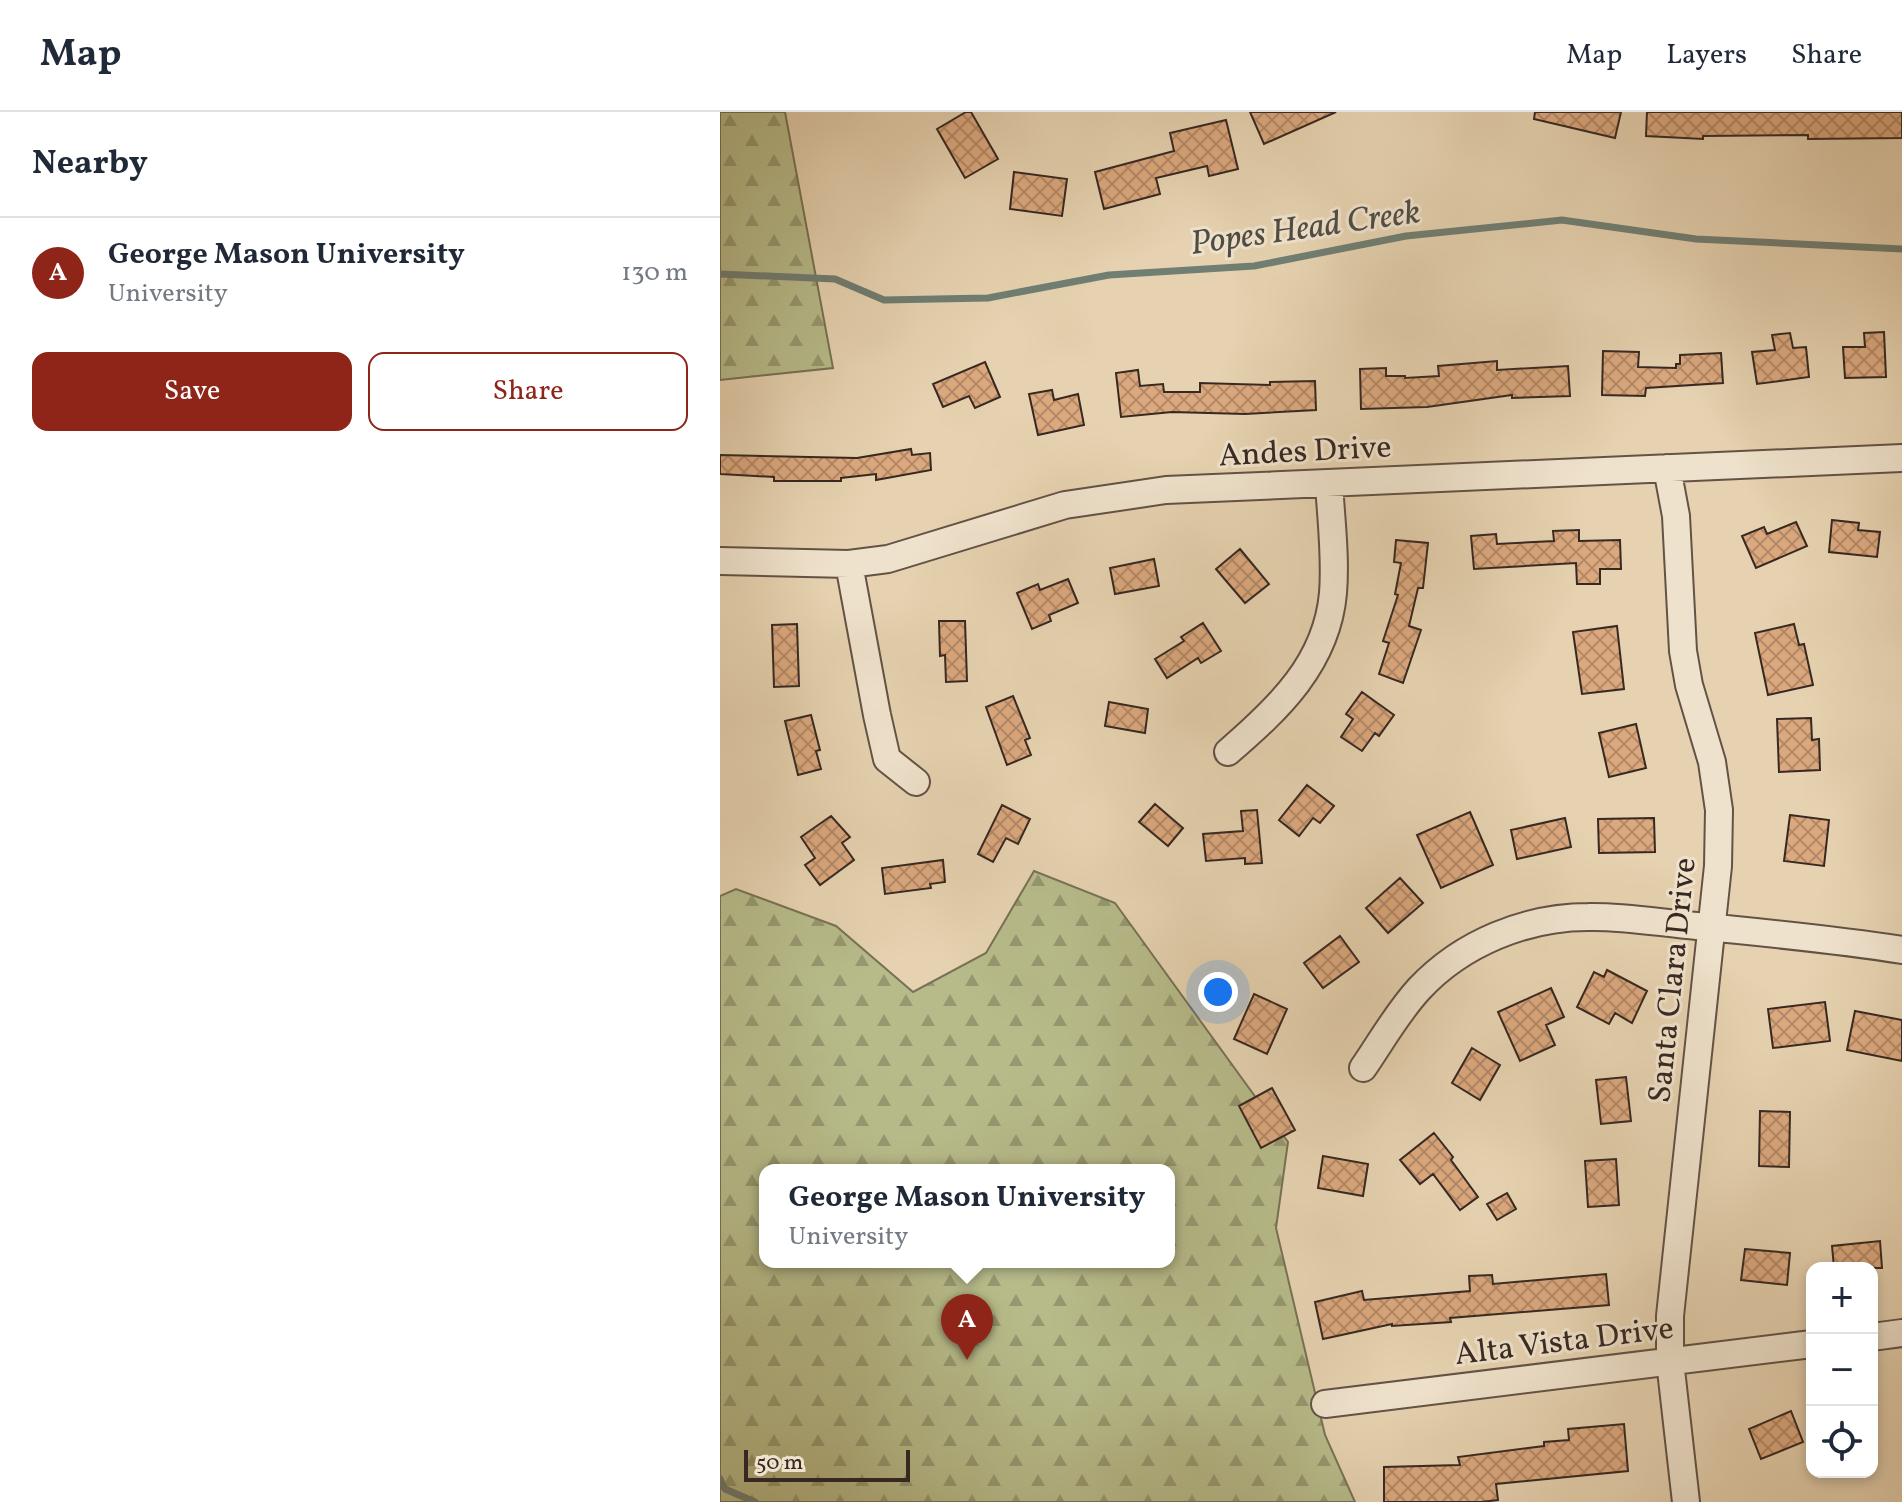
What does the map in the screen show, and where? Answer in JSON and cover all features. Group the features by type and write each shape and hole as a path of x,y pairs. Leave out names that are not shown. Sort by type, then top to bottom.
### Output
{"street":[{"name":"Andes Drive","path":"720,561 849,564 924,550 1022,517 1108,497 1166,490 1902,458"},
{"name":"Santa Clara Drive","path":"1667,468 1676,516 1683,651 1689,685 1712,762 1719,810 1718,866 1670,1316 1670,1361 1686,1502"},
{"path":"1228,752 1292,691 1318,650 1333,592 1329,483"},
{"path":"849,564 887,759 916,782"},
{"path":"1363,1068 1407,1003 1458,956 1503,933 1544,920 1586,917 1902,950"},
{"path":"1878,1336 1902,1333"},
{"name":"Alta Vista Drive","path":"1325,1404 1806,1345"}],"green space":[{"path":"720,112 785,112 833,368 720,380"},
{"path":"1034,871 1115,903 1288,1142 1276,1228 1325,1435 1355,1502 720,1502 720,896 736,889 836,926 913,992 986,953"}],"building":[{"path":"971,112 998,159 965,178 937,129"},
{"path":"1250,112 1336,112 1264,144"},
{"path":"1535,112 1621,112 1615,138 1534,119"},
{"path":"1647,112 1902,112 1902,138 1808,139 1808,135 1703,136 1703,139 1646,136"},
{"path":"1226,120 1238,169 1209,176 1207,166 1156,178 1160,194 1104,209 1095,172 1174,151 1170,133"},
{"path":"1014,172 1067,179 1062,216 1010,209"},
{"path":"1884,332 1886,377 1845,378 1843,347 1865,347 1864,333"},
{"path":"1790,333 1793,348 1806,347 1809,377 1757,384 1752,352 1775,350 1772,335"},
{"path":"1603,351 1639,352 1638,367 1676,368 1676,364 1680,364 1680,355 1721,353 1723,383 1646,388 1645,396 1602,395"},
{"path":"1497,361 1497,370 1568,366 1570,396 1512,398 1512,395 1427,407 1361,409 1360,369 1386,368 1386,376 1405,378 1439,376 1438,366"},
{"path":"985,362 1000,397 975,408 969,396 943,407 933,384"},
{"path":"1138,370 1140,386 1163,384 1164,392 1200,392 1200,383 1270,385 1270,382 1315,381 1316,410 1245,414 1172,412 1121,417 1116,373"},
{"path":"1052,390 1054,400 1078,394 1084,425 1038,435 1029,394"},
{"path":"911,449 912,455 930,453 931,470 876,480 876,474 841,478 841,481 774,481 774,477 720,474 720,455 857,458"},
{"path":"1832,520 1859,523 1858,530 1880,532 1877,557 1829,552"},
{"path":"1796,522 1807,546 1756,568 1742,536 1764,527 1767,534"},
{"path":"1579,530 1579,541 1620,540 1621,569 1600,569 1600,584 1577,584 1576,563 1474,569 1471,536 1496,534 1497,544 1554,541 1553,531"},
{"path":"1396,540 1428,543 1423,588 1418,588 1409,626 1421,630 1403,683 1379,674 1389,643 1383,641 1398,595 1395,594 1401,563 1394,562"},
{"path":"1240,549 1269,584 1245,603 1216,569"},
{"path":"1154,559 1159,586 1115,594 1110,568"},
{"path":"1068,579 1078,603 1049,615 1051,621 1032,629 1017,593 1038,584 1040,590"},
{"path":"939,621 965,621 967,681 946,682 945,655 940,656"},
{"path":"1203,623 1221,651 1201,663 1198,658 1167,678 1155,659 1184,641 1181,637"},
{"path":"797,624 799,686 774,687 772,625"},
{"path":"1794,624 1799,645 1804,644 1813,685 1768,695 1755,633"},
{"path":"1617,626 1624,689 1582,694 1573,632"},
{"path":"1362,692 1394,715 1379,736 1375,733 1362,751 1341,737 1353,719 1346,714"},
{"path":"1013,696 1030,738 1025,740 1031,755 1007,765 986,707"},
{"path":"1109,702 1148,709 1145,733 1105,726"},
{"path":"811,715 820,750 816,751 821,769 798,775 785,721"},
{"path":"1811,718 1812,740 1819,739 1820,770 1779,772 1777,719"},
{"path":"1636,724 1646,768 1609,777 1599,733"},
{"path":"1307,785 1334,806 1320,823 1313,818 1299,836 1279,820"},
{"path":"1155,804 1183,828 1168,846 1139,822"},
{"path":"1002,805 1030,819 1018,844 1006,838 993,862 978,854"},
{"path":"1257,810 1262,863 1245,864 1245,858 1206,861 1203,834 1243,831 1241,811"},
{"path":"1470,812 1493,865 1441,888 1417,835"},
{"path":"1790,815 1829,820 1824,866 1784,861"},
{"path":"831,816 850,837 842,843 854,860 820,885 805,865 815,858 801,837"},
{"path":"1565,818 1571,847 1517,859 1511,830"},
{"path":"1654,818 1655,852 1599,853 1598,819"},
{"path":"943,860 945,882 930,884 931,888 885,894 882,868"},
{"path":"1400,878 1423,903 1388,933 1366,908"},
{"path":"1340,936 1359,962 1323,988 1304,963"},
{"path":"1607,970 1647,991 1632,1023 1615,1013 1609,1024 1577,1007 1594,972 1604,977"},
{"path":"1551,988 1564,1017 1546,1025 1555,1045 1520,1061 1498,1012"},
{"path":"1254,994 1287,1009 1267,1054 1234,1039"},
{"path":"1825,1002 1830,1041 1773,1048 1768,1009"},
{"path":"1855,1011 1902,1020 1902,1061 1847,1050"},
{"path":"1472,1048 1500,1065 1480,1100 1452,1083"},
{"path":"1626,1077 1631,1121 1601,1124 1596,1080"},
{"path":"1272,1088 1295,1130 1261,1148 1239,1106"},
{"path":"1760,1111 1790,1112 1789,1167 1759,1166"},
{"path":"1434,1133 1478,1197 1460,1210 1433,1174 1420,1184 1400,1160"},
{"path":"1323,1156 1368,1164 1363,1196 1318,1188"},
{"path":"1616,1159 1619,1205 1588,1207 1585,1161"},
{"path":"1507,1193 1516,1209 1497,1220 1487,1204"},
{"path":"1880,1241 1882,1268 1878,1268 1878,1262 1833,1262 1832,1246"},
{"path":"1745,1249 1790,1253 1787,1285 1741,1280"},
{"path":"1606,1274 1609,1305 1450,1318 1451,1322 1392,1324 1323,1339 1315,1302 1362,1291 1364,1300 1470,1291 1469,1276 1492,1275 1493,1284"},
{"path":"1791,1411 1803,1442 1761,1459 1749,1429"},
{"path":"1624,1424 1628,1471 1496,1484 1498,1500 1384,1502 1384,1467 1460,1465 1458,1457 1569,1440 1568,1429"}],"waterway":[{"name":"Popes Head Creek","path":"720,274 835,279 884,300 988,298 1109,275 1254,266 1406,236 1562,220 1696,239 1902,249"},
{"path":"720,1479 725,1489 755,1502"}],"place":[{"name":"George Mason University","path":"967,1360"}]}
